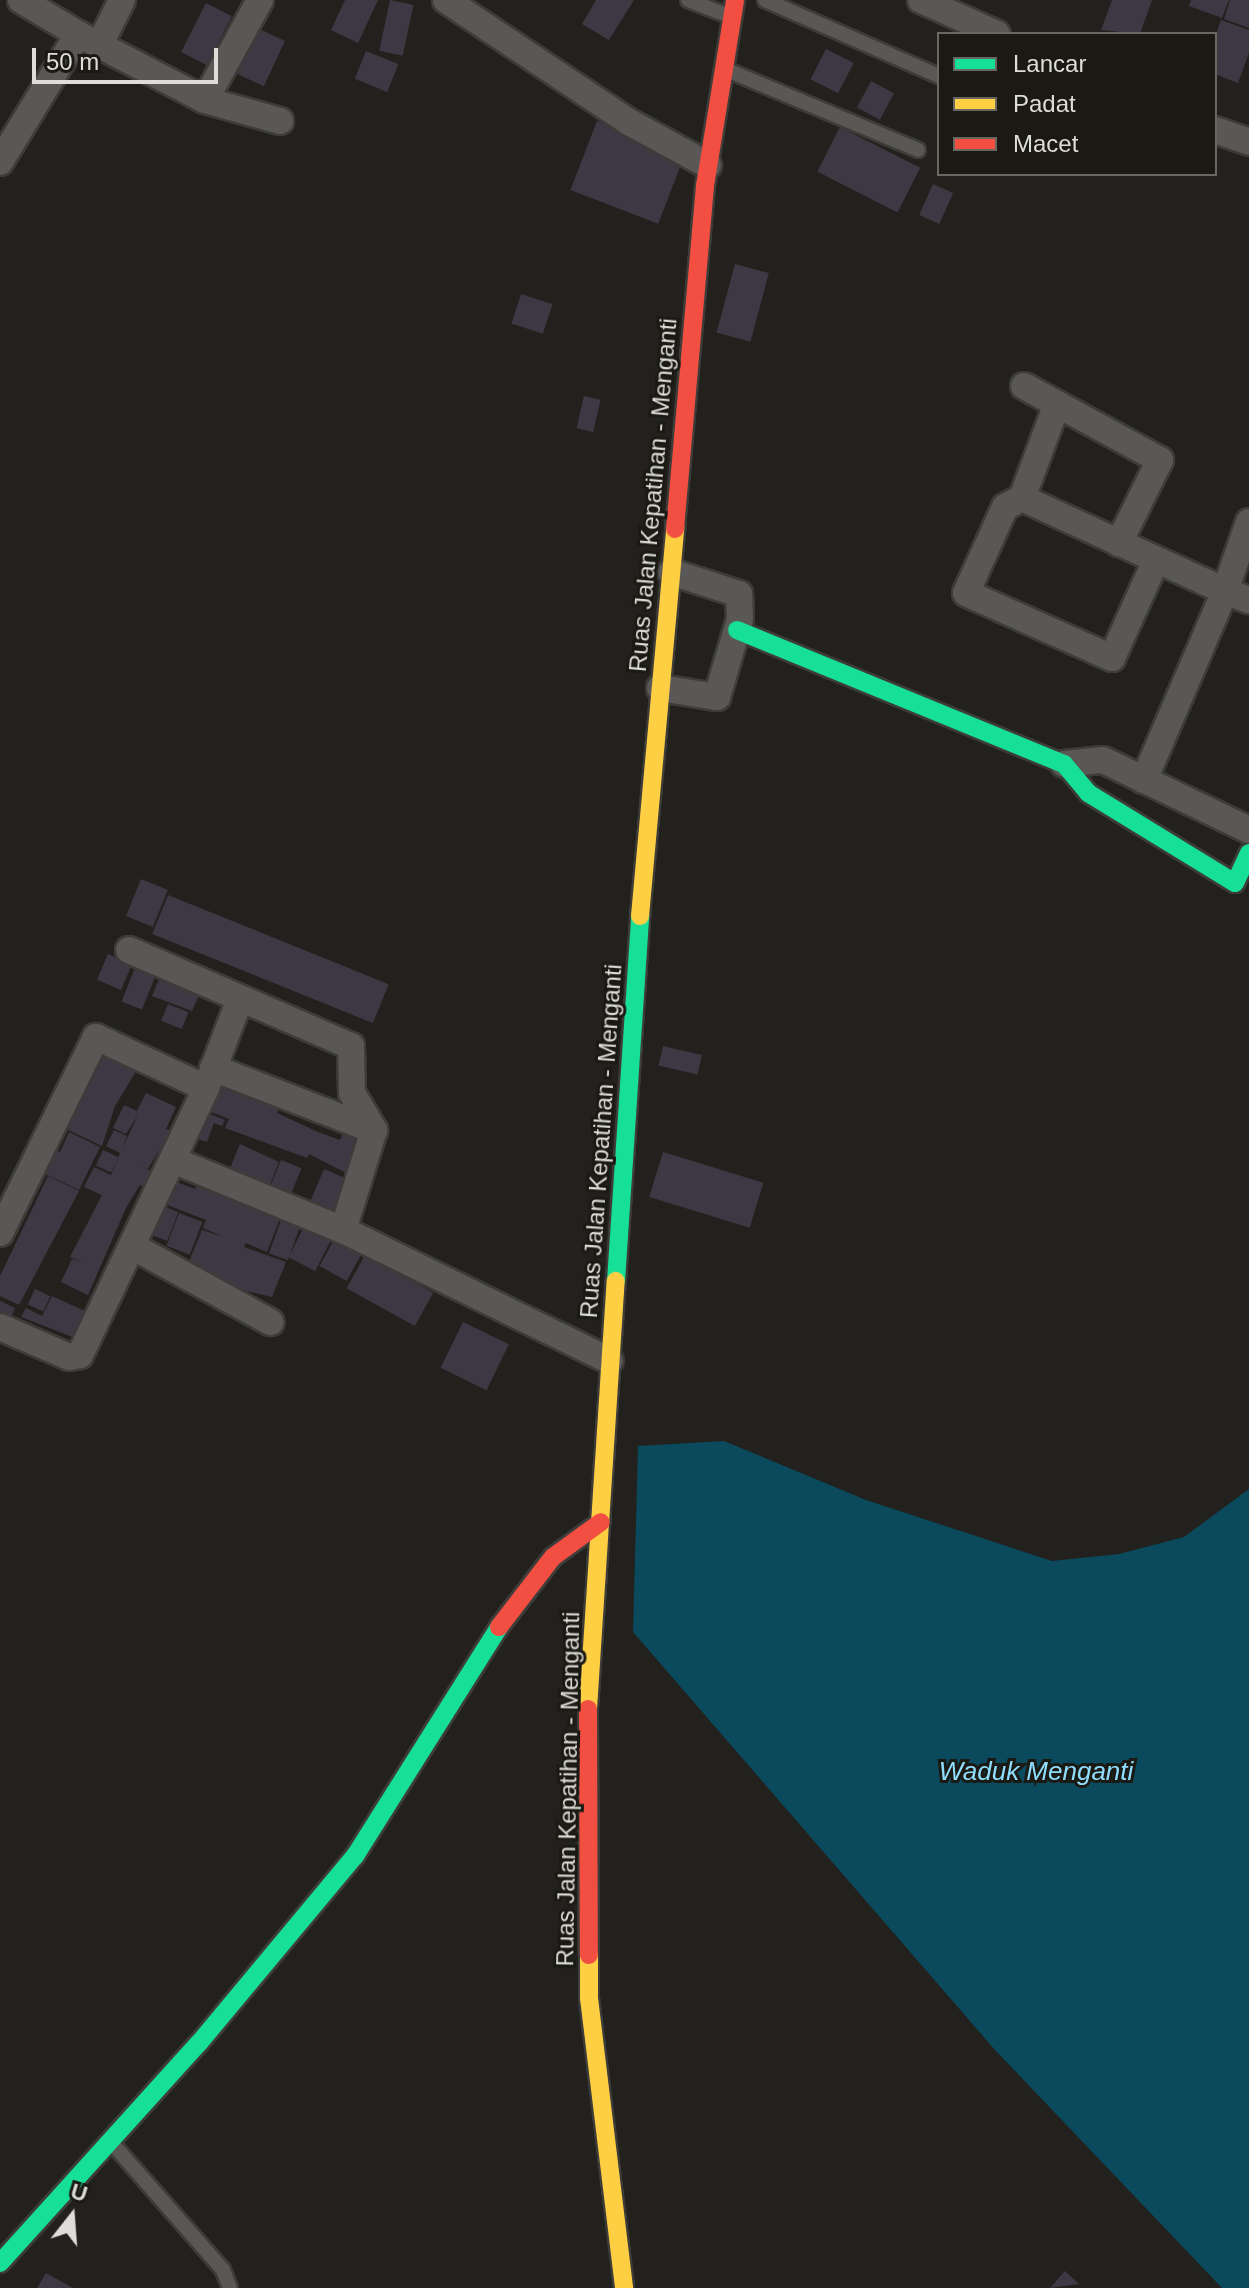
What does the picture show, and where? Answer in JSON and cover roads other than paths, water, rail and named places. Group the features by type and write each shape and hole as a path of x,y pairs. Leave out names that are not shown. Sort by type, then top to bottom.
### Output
{"main road":[{"name":"Ruas Jalan Kepatihan - Menganti","path":"624,2288 589,1998 588,1712 610,1361 660,688 708,165 733,8"},
{"path":"737,630 1064,764 1088,793 1235,883 1249,853"},
{"path":"0,2263 199,2043 355,1856 522,1591 553,1557 601,1522"}],"street":[{"path":"21,0 205,100 280,121"},
{"path":"0,162 89,39 122,0"},
{"path":"205,100 260,0"},
{"path":"446,0 629,122 708,165"},
{"path":"921,0 993,32"},
{"path":"1217,131 1249,142"},
{"path":"1024,386 1160,460 1119,543"},
{"path":"1057,404 1022,498 1005,507 966,593 1112,658 1156,560"},
{"path":"1022,498 1237,596"},
{"path":"1144,780 1237,596 1249,522"},
{"path":"660,688 717,697 737,630 739,594 671,572"},
{"path":"1064,764 1103,760 1249,830"},
{"path":"129,950 351,1046 352,1093 374,1130 343,1230"},
{"path":"0,1327 69,1357 80,1355 210,1078 240,999"},
{"path":"0,1233 96,1037 210,1078 374,1130"},
{"path":"173,1160 343,1230 610,1361"},
{"path":"132,1246 270,1322"}],"lane":[{"path":"688,0 733,8"},
{"path":"765,0 937,75"},
{"path":"723,68 918,150"},
{"path":"109,2139 223,2270 230,2288"}],"water":[{"name":"Waduk Menganti","path":"724,1441 866,1500 1052,1561 1119,1554 1184,1537 1249,1489 1249,2288 1222,2288 995,2050 633,1632 638,1446"}]}
